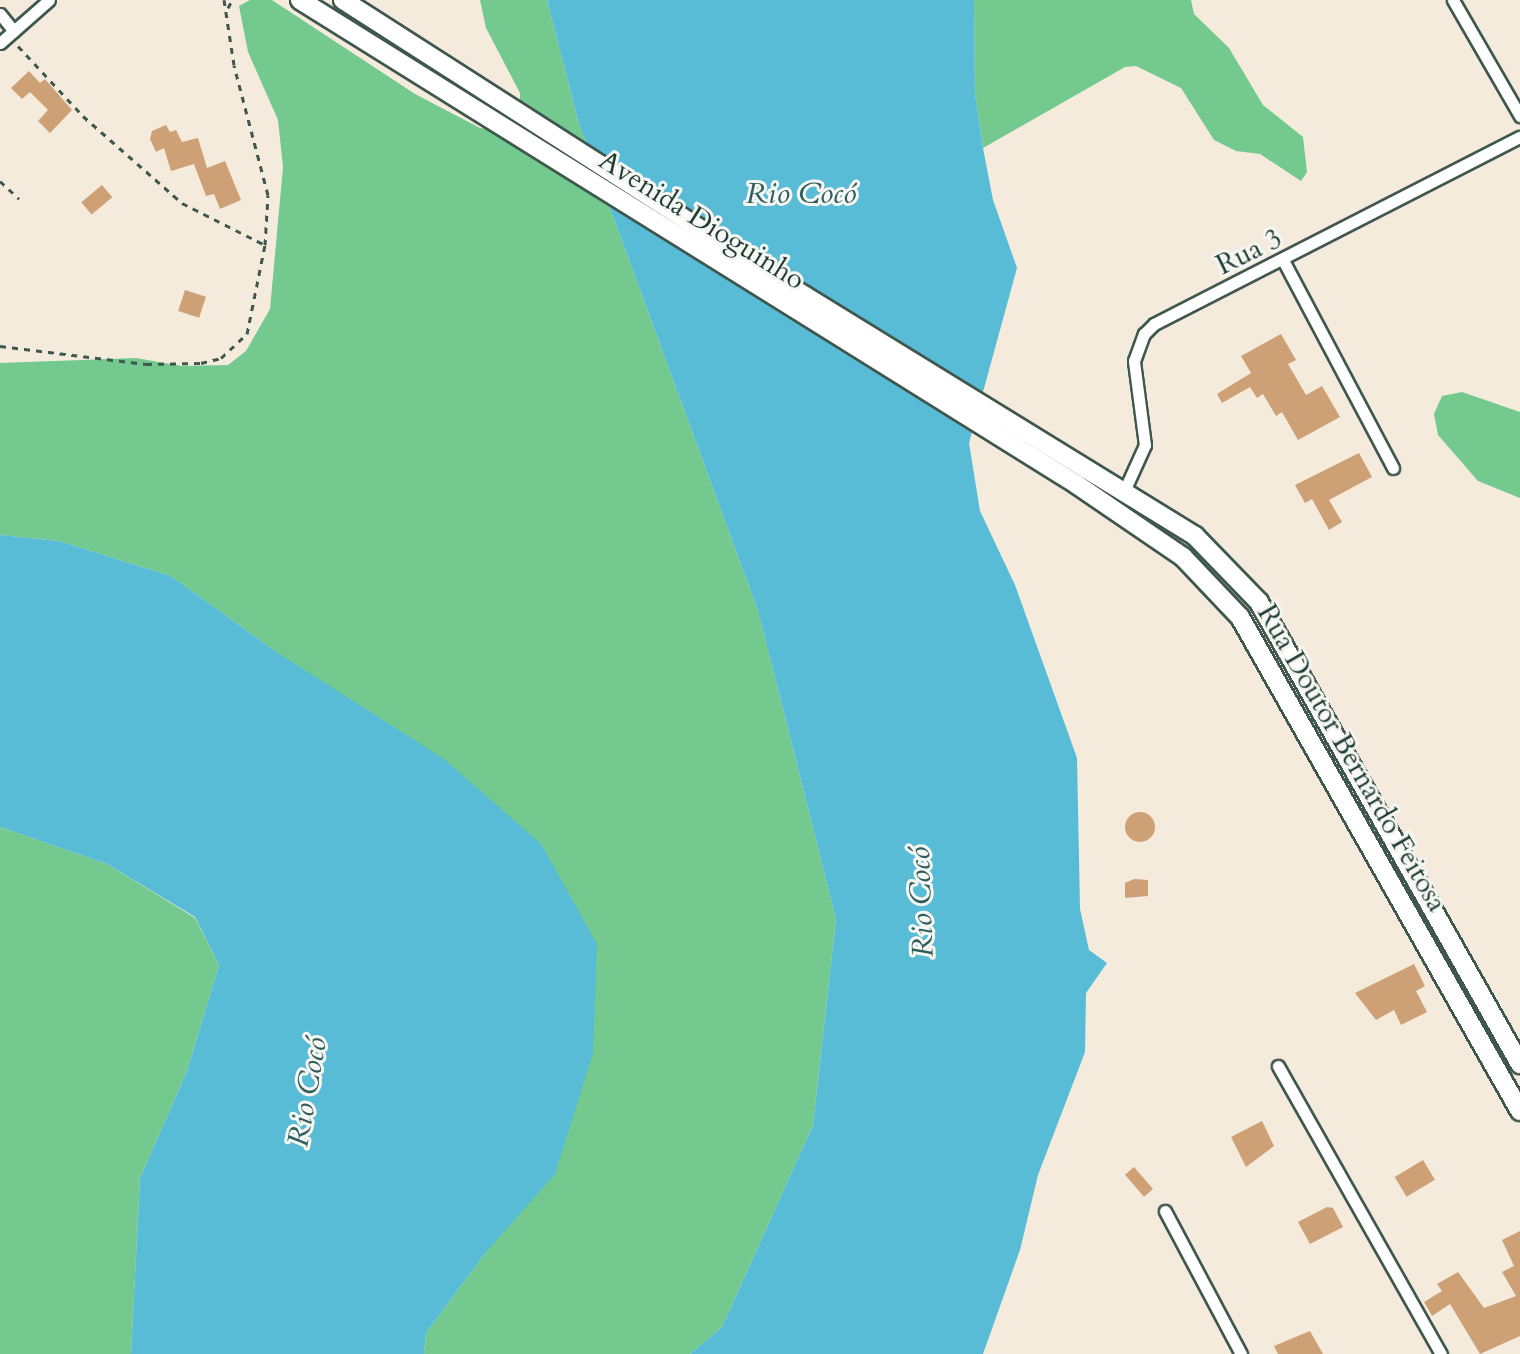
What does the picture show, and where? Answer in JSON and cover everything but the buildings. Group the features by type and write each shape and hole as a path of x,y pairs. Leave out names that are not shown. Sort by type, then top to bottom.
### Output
{"main road":[{"name":"Avenida Dioguinho","path":"300,0 1076,484"},
{"name":"Avenida Dioguinho","path":"343,0 805,296 1087,466"},
{"name":"Rua Doutor Bernardo Feitosa","path":"1087,466 1195,536 1259,602 1520,1064"},
{"name":"Rua Doutor Bernardo Feitosa","path":"1076,484 1183,557 1240,617 1520,1111"}],"street":[{"path":"0,14 7,37 49,0"},
{"path":"1453,0 1520,116"},
{"name":"Rua 3","path":"1125,489 1145,445 1134,361 1144,334 1520,137"},
{"path":"1284,262 1393,468"},
{"path":"1278,1066 1441,1354"},
{"path":"1165,1211 1241,1354"}],"path":[{"path":"0,346 146,364 221,358 247,334 265,245 266,179 234,65 228,8 224,0"},
{"path":"228,8 232,0"},
{"path":"7,37 83,116 182,203 265,245"},
{"path":"0,181 19,199"}],"green space":[{"path":"250,0 272,0 415,94 480,128 502,131 520,115 520,93 486,28 480,0 547,0 578,121 758,611 836,919 813,1125 722,1327 690,1354 424,1354 426,1333 486,1252 278,653 171,576 59,541 0,535 0,363 136,358 182,366 228,365 246,351 270,309 283,167 278,120 248,52 239,6"},
{"path":"974,0 1191,0 1194,14 1229,48 1263,105 1303,137 1307,172 1301,181 1260,154 1236,151 1214,140 1181,88 1136,66 1125,67 983,148 975,93"},
{"path":"1462,392 1520,412 1520,498 1478,481 1438,435 1434,414 1442,396"},
{"path":"0,827 107,864 195,918 219,965 187,1071 140,1178 131,1354 0,1354"}],"water":[{"name":"Rio Cocó","path":"547,0 974,0 975,93 983,148 993,200 1017,268 969,443 980,511 1015,585 1077,758 1080,909 1089,950 1107,963 1086,993 1085,1052 1038,1175 1020,1250 983,1354 690,1354 722,1327 813,1125 836,919 758,611 578,121"},
{"name":"Rio Cocó","path":"0,535 59,541 171,576 278,653 444,759 541,844 597,944 593,1053 555,1174 486,1252 426,1333 424,1354 131,1354 140,1178 187,1071 219,965 195,917 107,864 0,827"}]}
